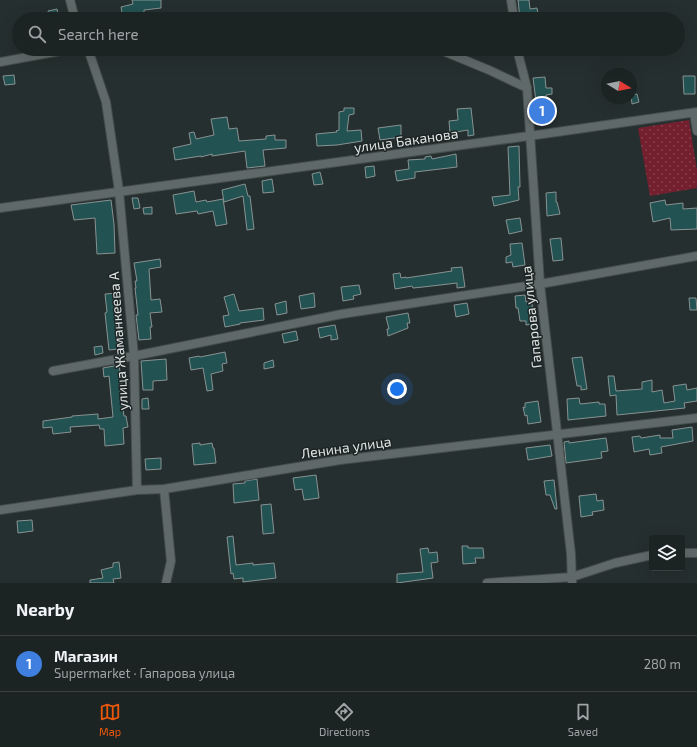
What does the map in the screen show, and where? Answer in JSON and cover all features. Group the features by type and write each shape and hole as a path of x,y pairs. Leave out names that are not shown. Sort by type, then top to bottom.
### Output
{"street":[{"path":"70,0 73,12"},
{"path":"511,0 513,12"},
{"path":"0,62 33,56"},
{"name":"улица Жаманкеева А","path":"90,56 106,102 119,191 134,356 137,490"},
{"path":"455,56 527,88"},
{"name":"Гапарова улица","path":"519,56 527,88 540,284 571,554 572,580"},
{"path":"696,113 697,131"},
{"name":"улица Баканова","path":"0,208 696,113"},
{"path":"53,371 342,314 540,284 697,256"},
{"name":"Ленина улица","path":"0,510 137,490 164,489 340,460 697,418"},
{"path":"164,489 172,561 166,583"},
{"path":"685,553 697,553"},
{"path":"487,583 572,580 615,563 649,556"}],"shaded area":[{"path":"689,120 697,170 697,188 650,196 638,128"}],"building":[{"path":"132,0 161,0 161,8 144,10 144,12 122,12 121,7 133,4"},
{"path":"518,0 529,0 530,9 537,8 538,12 519,12"},
{"path":"57,9 58,12 48,12"},
{"path":"14,75 15,84 5,85 3,76"},
{"path":"683,76 695,76 695,94 684,94"},
{"path":"545,77 546,88 552,88 552,94 546,95 548,115 538,117 533,78"},
{"path":"344,108 354,108 354,114 349,115 347,131 361,130 362,141 337,145 317,146 316,134 337,132 336,131 339,130 339,112 344,111"},
{"path":"471,108 474,135 468,136 468,130 450,133 449,121 458,120 457,109"},
{"path":"227,117 229,129 237,128 239,141 266,139 266,136 275,135 275,140 286,140 286,148 263,150 265,166 247,168 245,151 212,156 212,154 201,157 175,160 173,148 191,144 189,133 194,132 196,139 214,135 211,119"},
{"path":"401,125 401,137 380,140 378,128"},
{"path":"519,146 519,200 494,206 492,197 510,195 508,147"},
{"path":"456,154 457,167 415,172 415,178 397,181 395,171 409,169 408,160 425,159 425,157 431,156 432,159"},
{"path":"374,166 375,176 366,178 365,167"},
{"path":"320,172 323,184 314,185 312,174"},
{"path":"272,179 274,192 263,193 262,181"},
{"path":"245,184 248,196 250,196 254,229 247,230 243,196 224,202 222,190"},
{"path":"194,191 196,202 206,200 207,202 223,199 227,224 216,226 213,211 198,214 197,211 176,214 173,195"},
{"path":"556,192 556,202 560,214 547,216 546,193"},
{"path":"132,198 138,198 140,208 134,209"},
{"path":"111,200 115,253 97,254 95,218 74,220 71,205"},
{"path":"665,200 666,205 683,203 683,209 697,208 697,229 671,230 670,218 653,222 650,203"},
{"path":"152,207 152,214 144,214 143,208"},
{"path":"520,218 522,231 509,234 506,220"},
{"path":"561,238 563,260 553,261 550,239"},
{"path":"522,243 525,265 513,267 512,262 506,263 506,257 511,255 510,244"},
{"path":"160,259 161,267 149,269 151,300 160,299 162,312 150,313 152,327 150,327 151,339 139,340 135,288 135,281 137,281 134,263"},
{"path":"462,267 465,287 457,288 457,283 413,288 412,286 395,289 393,274 400,273 401,278 406,278 452,271 451,268"},
{"path":"359,285 361,294 353,296 354,299 343,301 341,287"},
{"path":"117,293 118,303 115,303 117,327 123,326 124,333 117,334 119,349 109,350 105,313 107,312 105,294"},
{"path":"314,293 315,307 301,309 299,296"},
{"path":"234,294 239,311 263,308 264,320 240,323 225,327 223,316 229,315 224,297"},
{"path":"525,295 526,302 532,302 533,324 526,325 526,321 520,321 518,308 516,308 515,296"},
{"path":"689,298 696,298 697,310 690,310"},
{"path":"286,301 287,313 277,315 275,304"},
{"path":"467,303 469,314 456,317 454,305"},
{"path":"408,313 410,323 407,323 408,328 388,336 387,329 389,329 386,317"},
{"path":"335,325 338,339 331,340 331,335 320,338 318,328"},
{"path":"296,331 298,340 284,343 282,334"},
{"path":"102,346 103,353 95,355 94,347"},
{"path":"225,352 227,363 222,364 223,371 211,374 213,390 207,391 203,368 191,370 189,358"},
{"path":"582,357 587,389 581,390 581,386 577,386 572,358"},
{"path":"166,359 167,380 153,381 153,390 143,390 141,361"},
{"path":"273,360 274,367 264,369 264,363"},
{"path":"119,365 124,399 122,400 124,416 126,416 128,427 123,428 124,444 105,446 104,429 100,429 99,425 70,427 71,432 53,434 52,427 43,428 43,421 72,416 98,414 98,419 113,417 109,376 104,377 103,368"},
{"path":"608,376 614,376 616,391 642,389 642,382 652,380 652,392 662,390 664,403 675,401 673,386 686,384 687,390 697,388 697,401 684,403 685,408 617,415 616,395 610,396"},
{"path":"148,398 149,409 142,409 142,399"},
{"path":"579,398 580,404 599,402 599,404 605,404 606,416 568,420 567,399"},
{"path":"538,401 541,422 528,424 527,415 525,416 523,407 525,408 525,403"},
{"path":"692,427 693,441 661,447 662,453 650,455 649,449 634,452 632,437 640,436 641,438 660,435 660,438 673,438 672,430"},
{"path":"606,438 608,451 601,452 602,458 566,463 564,442 569,441 569,443"},
{"path":"200,443 200,445 212,443 216,463 194,465 192,444"},
{"path":"550,445 552,456 528,460 526,448"},
{"path":"161,458 161,469 146,470 145,459"},
{"path":"316,475 319,498 304,500 302,489 295,490 293,478"},
{"path":"257,479 259,500 234,503 233,484 245,483 245,481"},
{"path":"554,480 557,509 555,509 550,495 546,495 544,481"},
{"path":"596,494 597,501 603,500 604,510 592,512 593,515 581,517 579,496"},
{"path":"271,504 274,533 263,534 261,505"},
{"path":"32,520 33,531 18,533 17,521"},
{"path":"233,536 236,565 274,563 276,578 243,582 243,578 234,579 233,573 231,574 227,537"},
{"path":"462,546 468,546 468,548 483,548 484,558 475,558 476,563 463,564"},
{"path":"428,548 429,553 437,552 438,562 431,563 433,578 397,583 397,574 423,572 420,549"},
{"path":"119,562 121,578 113,579 114,583 90,583 90,580 103,578 101,570 113,567 113,563"}],"place":[{"name":"Магазин","path":"542,111"}]}
